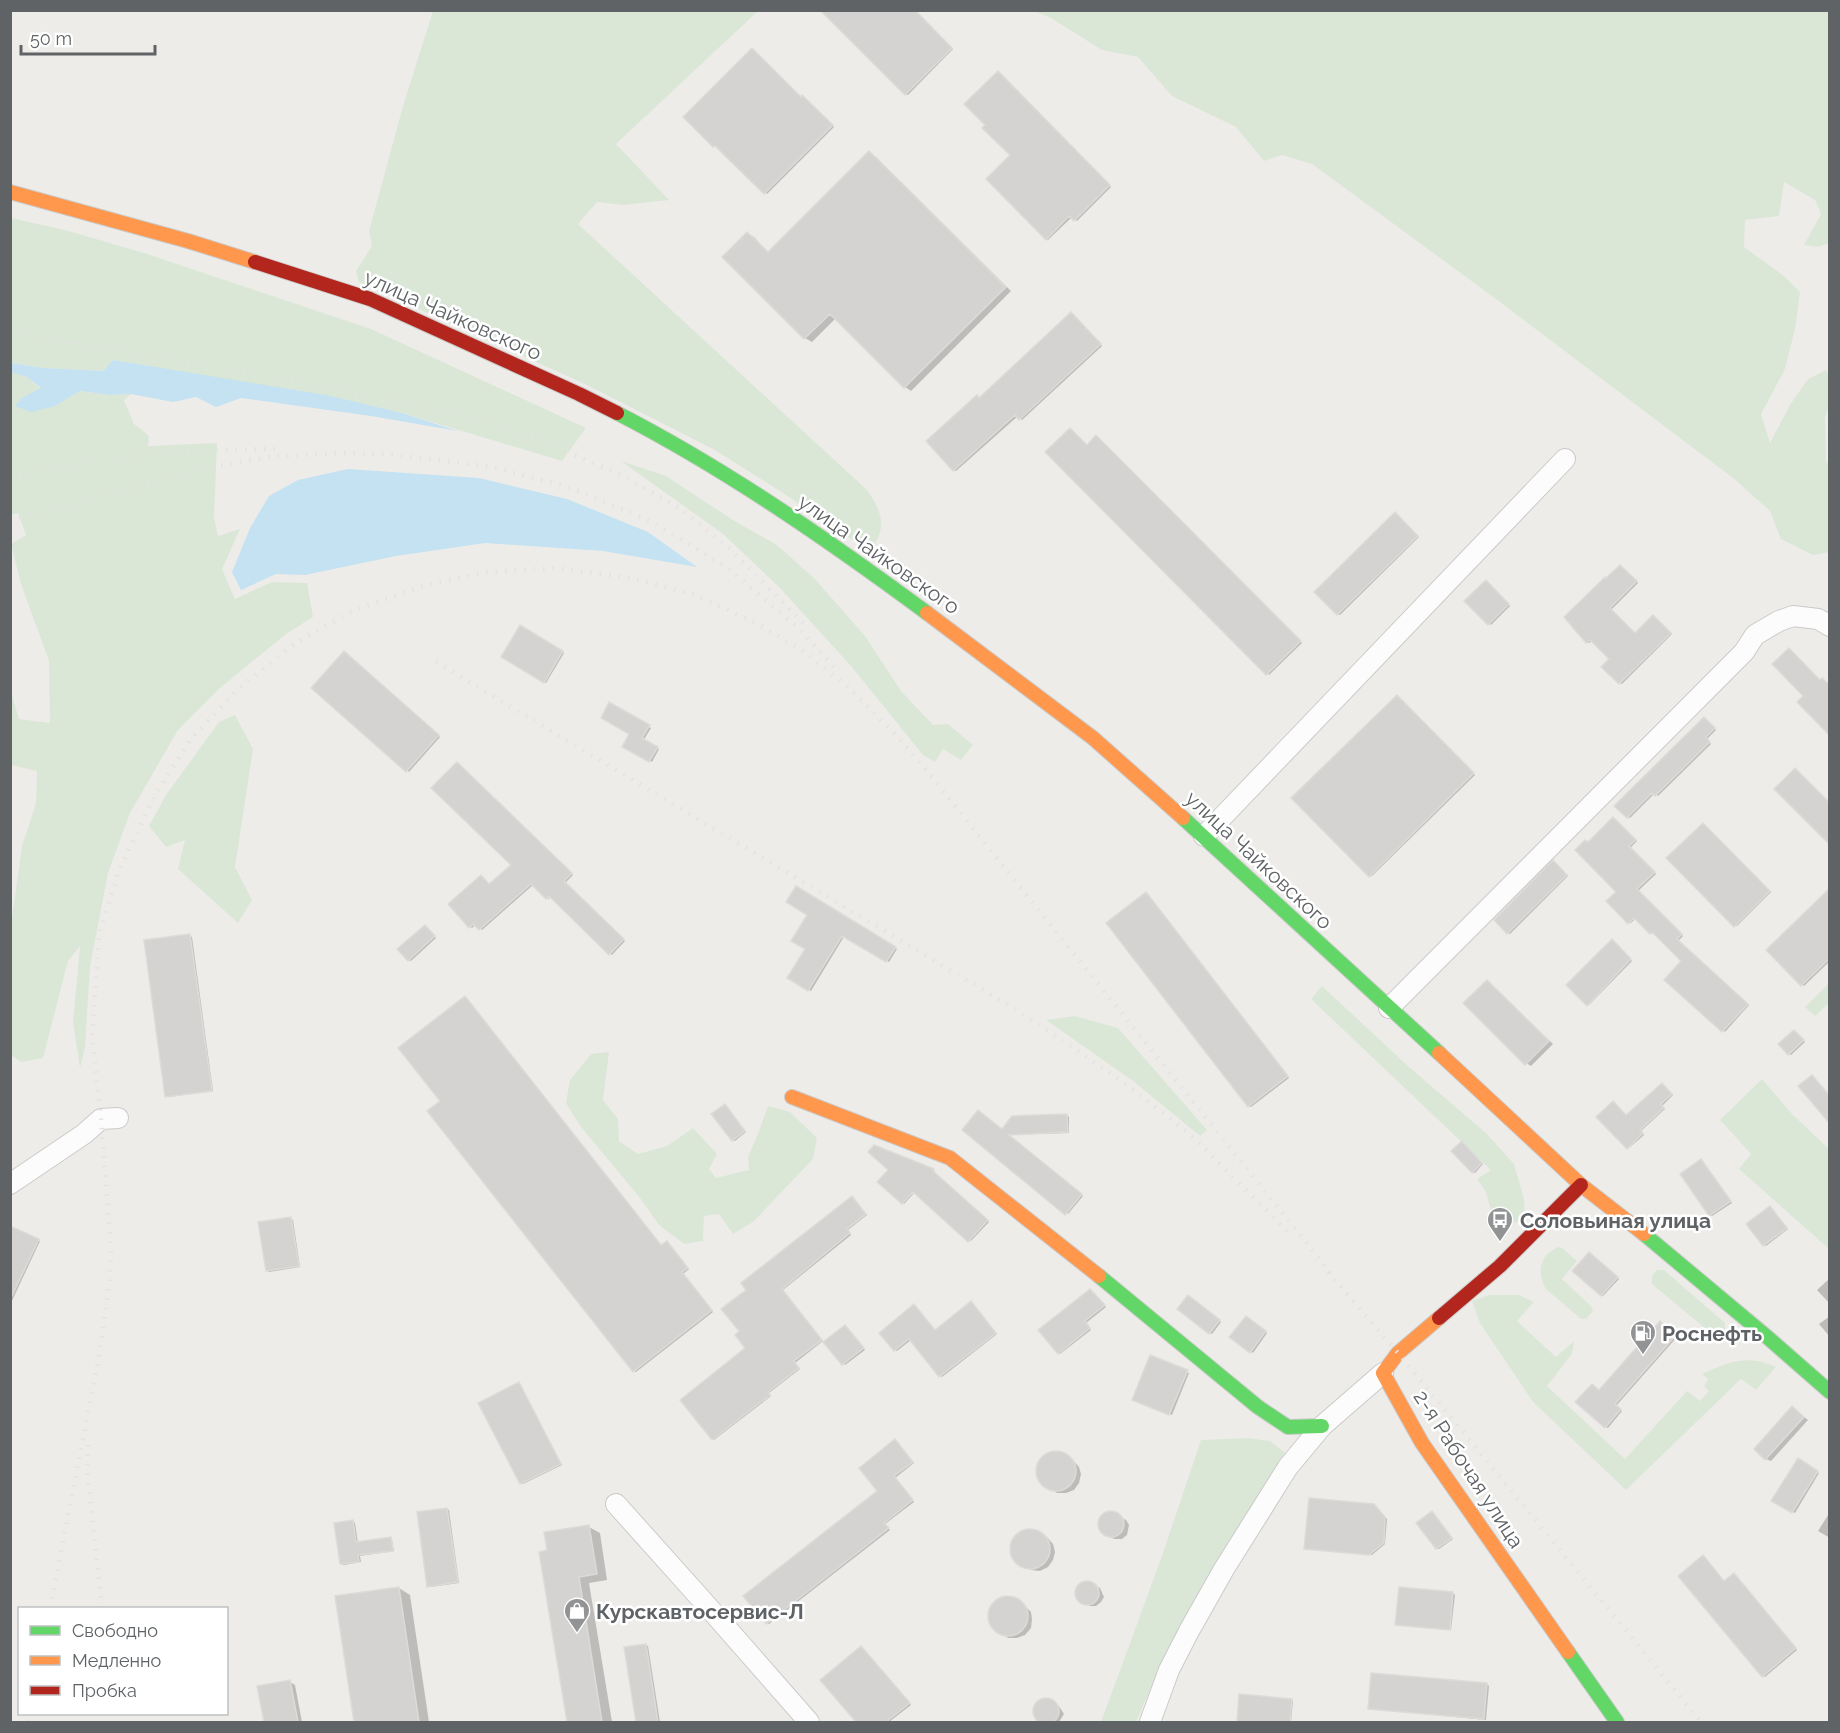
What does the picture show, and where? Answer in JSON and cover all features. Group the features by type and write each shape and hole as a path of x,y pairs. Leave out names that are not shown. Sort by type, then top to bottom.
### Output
{"main road":[{"name":"улица Чайковского","path":"10,192 188,241 370,299 579,394 659,435 733,479 857,562 992,660 1093,738 1204,836 1581,1185"},
{"path":"792,1097 950,1158 1258,1407 1288,1427 1322,1426"},
{"path":"1383,1373 1398,1353 1500,1266 1581,1185 1684,1267 1830,1392"},
{"name":"2-я Рабочая улица","path":"1383,1373 1422,1443 1617,1722"}],"street":[{"path":"1204,836 1564,459"},
{"path":"1389,1008 1739,657 1755,635 1779,621 1794,616 1824,623"},
{"path":"10,1184 84,1134 101,1119 118,1118"},
{"path":"1150,1722 1169,1670 1224,1569 1288,1467 1322,1426 1383,1373"},
{"path":"615,1504 809,1722"}],"green space":[{"path":"433,11 758,11 616,144 669,200 623,205 597,202 578,224 867,490 879,510 881,524 878,539 873,546 864,547 715,450 587,385 359,282 356,271 372,246 369,231 403,106"},
{"path":"1034,11 1829,11 1829,243 1819,247 1804,245 1821,214 1815,200 1784,182 1779,216 1745,220 1744,247 1784,276 1800,292 1795,329 1785,369 1761,414 1770,443 1790,405 1808,379 1826,370 1829,377 1830,405 1825,417 1826,461 1830,467 1829,552 1813,555 1781,539 1770,511 1733,478 1312,164 1282,155 1264,161 1236,127 1172,96 1138,57 1102,50 1051,18"},
{"path":"11,218 65,230 144,253 371,329 586,428 562,461 402,413 113,360 103,371 43,368 11,363"},
{"path":"11,372 27,377 41,389 22,398 55,406 79,391 110,395 131,394 124,400 134,424 149,436 148,446 217,443 214,518 218,536 240,529 222,569 235,599 272,582 307,583 313,617 286,634 220,688 178,730 130,813 108,873 90,967 85,1047 80,1068 73,1022 80,946 68,961 43,1058 21,1062 11,1055 11,925 22,846 36,803 37,771 11,765 10,689 19,719 50,723 49,661 21,584 11,544 26,535 18,513 11,515"},
{"path":"621,461 666,476 736,522 777,545 815,579 865,636 901,691 933,725 948,724 973,745 961,760 943,749 935,762 923,755 851,666 779,587 723,534"},
{"path":"235,715 253,749 235,867 252,900 238,923 178,869 185,840 166,847 149,826 166,795 219,722"},
{"path":"1829,983 1829,1003 1815,1016 1805,1007"},
{"path":"1322,986 1408,1066 1487,1134 1514,1164 1524,1199 1525,1221 1510,1223 1491,1210 1486,1192 1477,1179 1491,1170 1311,999"},
{"path":"1075,1016 1118,1028 1207,1130 1200,1136 1133,1081 1046,1020"},
{"path":"609,1052 603,1100 618,1119 619,1141 638,1154 667,1146 693,1128 717,1154 709,1169 716,1178 749,1170 748,1157 768,1106 790,1112 817,1138 813,1159 753,1222 733,1234 719,1214 704,1216 703,1241 684,1244 659,1225 640,1198 581,1127 566,1103 570,1080 591,1054"},
{"path":"1762,1079 1792,1114 1829,1149 1829,1249 1739,1169 1751,1154 1720,1120"},
{"path":"1559,1247 1577,1261 1562,1279 1591,1306 1593,1311 1586,1319 1581,1319 1546,1289 1543,1283 1541,1270 1544,1259"},
{"path":"1657,1270 1664,1270 1725,1323 1725,1330 1720,1335 1713,1335 1652,1284 1652,1276"},
{"path":"1490,1295 1519,1295 1534,1302 1517,1321 1556,1357 1574,1341 1572,1354 1547,1386 1625,1459 1687,1391 1700,1401 1709,1391 1704,1386 1708,1379 1702,1374 1721,1366 1747,1360 1776,1367 1756,1390 1741,1379 1626,1490 1533,1402 1480,1323 1472,1301"},
{"path":"1247,1438 1270,1441 1285,1453 1268,1484 1201,1588 1171,1645 1136,1722 1101,1722 1162,1556 1201,1440"}],"water":[{"path":"113,360 326,395 402,413 458,431 241,398 216,407 196,397 173,402 131,394 110,395 80,391 55,406 31,412 15,406 22,398 41,388 27,377 11,372 11,363 43,368 103,371"},
{"path":"348,469 479,478 567,499 648,532 697,567 603,551 485,543 396,556 305,575 276,574 241,590 232,572 250,528 269,496 298,480"}],"building":[{"path":"820,10 915,10 952,48 905,95"},
{"path":"752,48 833,125 764,194 683,117"},
{"path":"998,71 1110,185 1074,221 1069,216 1046,240 986,179 1010,155 982,128 985,125 964,104"},
{"path":"869,151 1006,287 904,388 830,314 804,339 722,257 747,232 768,252"},
{"path":"1071,312 1101,344 1019,420 1015,415 953,471 926,441 977,395 979,398"},
{"path":"1070,428 1087,445 1096,435 1301,641 1266,675 1045,452"},
{"path":"1395,512 1418,536 1337,615 1314,592"},
{"path":"1620,565 1637,581 1610,608 1635,633 1653,615 1671,633 1619,684 1601,667 1609,659 1590,640 1586,643 1564,617"},
{"path":"1486,580 1509,604 1488,625 1464,601"},
{"path":"520,625 563,651 544,683 501,657"},
{"path":"1789,648 1820,680 1822,678 1830,685 1830,736 1797,702 1803,696 1772,664"},
{"path":"344,651 439,735 406,772 311,688"},
{"path":"1397,695 1474,773 1369,877 1291,798"},
{"path":"609,702 650,725 642,738 658,747 649,762 622,747 629,734 601,718"},
{"path":"1704,717 1715,728 1706,737 1710,742 1655,796 1652,793 1627,818 1614,806"},
{"path":"457,762 572,873 564,881 624,939 609,955 549,896 546,899 531,884 479,930 473,924 469,928 448,904 481,875 489,884 511,865 431,788"},
{"path":"1795,768 1830,803 1830,845 1774,789"},
{"path":"1613,817 1636,840 1629,846 1655,872 1637,889 1682,934 1677,939 1748,1004 1722,1032 1664,980 1681,961 1652,932 1650,934 1634,918 1628,924 1606,901 1616,892 1575,850 1585,840 1588,842"},
{"path":"1703,823 1770,891 1734,927 1666,858"},
{"path":"1553,860 1567,875 1507,934 1494,920"},
{"path":"796,886 896,947 886,962 842,936 808,991 787,978 805,949 791,941 807,915 786,902"},
{"path":"1830,888 1830,958 1801,986 1766,950"},
{"path":"1146,892 1288,1076 1248,1107 1106,923"},
{"path":"425,925 435,936 408,961 397,949"},
{"path":"190,934 212,1091 165,1097 144,940"},
{"path":"1612,939 1631,959 1587,1006 1566,985"},
{"path":"1487,980 1549,1041 1525,1065 1463,1003"},
{"path":"465,996 661,1245 667,1241 688,1268 682,1272 712,1310 633,1372 427,1111 440,1101 398,1048"},
{"path":"1794,1030 1804,1040 1788,1055 1778,1044"},
{"path":"1812,1075 1830,1096 1830,1124 1798,1086"},
{"path":"1662,1083 1672,1094 1661,1104 1664,1108 1640,1130 1643,1133 1627,1149 1596,1117 1613,1101 1626,1115"},
{"path":"725,1104 745,1131 732,1141 711,1114"},
{"path":"978,1110 1002,1129 1012,1116 1067,1114 1068,1132 1009,1135 1082,1194 1065,1215 962,1130"},
{"path":"1462,1141 1482,1163 1472,1173 1451,1151"},
{"path":"874,1145 934,1169 933,1171 988,1220 968,1242 913,1192 902,1204 877,1182 888,1170 868,1152"},
{"path":"1701,1159 1731,1201 1709,1216 1680,1174"},
{"path":"852,1196 866,1214 847,1229 850,1233 782,1289 822,1340 794,1361 799,1368 768,1392 770,1395 712,1440 680,1400 745,1348 735,1335 739,1331 721,1309 746,1290 741,1283"},
{"path":"1770,1206 1787,1228 1763,1246 1746,1224"},
{"path":"291,1217 299,1266 266,1271 258,1222"},
{"path":"10,1226 39,1239 10,1300"},
{"path":"1589,1252 1618,1277 1601,1296 1572,1271"},
{"path":"1090,1289 1105,1305 1085,1321 1090,1328 1058,1354 1038,1330"},
{"path":"1188,1295 1220,1320 1209,1334 1177,1309"},
{"path":"971,1301 996,1333 939,1377 909,1339 894,1351 879,1333 914,1304 935,1330"},
{"path":"1246,1316 1266,1331 1250,1353 1229,1337"},
{"path":"1660,1321 1676,1335 1615,1404 1621,1409 1605,1428 1575,1402 1592,1384 1599,1390"},
{"path":"845,1325 864,1348 842,1365 823,1342"},
{"path":"1150,1355 1188,1370 1169,1415 1132,1400"},
{"path":"519,1382 561,1464 520,1484 478,1403"},
{"path":"1792,1406 1804,1417 1765,1460 1754,1449"},
{"path":"895,1439 913,1462 894,1476 913,1500 884,1523 889,1528 766,1624 743,1596 877,1491 859,1468"},
{"path":"1056,1451 1070,1457 1076,1471 1070,1485 1056,1491 1042,1485 1036,1471 1042,1457"},
{"path":"1798,1458 1818,1471 1792,1513 1771,1501"},
{"path":"1309,1498 1374,1504 1385,1517 1384,1543 1369,1555 1304,1549"},
{"path":"447,1508 458,1582 427,1587 417,1512"},
{"path":"1111,1511 1120,1515 1124,1524 1120,1533 1111,1537 1102,1533 1098,1524 1102,1515"},
{"path":"1432,1511 1452,1538 1436,1549 1416,1523"},
{"path":"353,1520 356,1542 391,1537 393,1551 358,1555 359,1562 340,1564 334,1523"},
{"path":"589,1525 597,1574 579,1577 602,1722 567,1722 539,1552 547,1550 544,1532"},
{"path":"1030,1529 1044,1535 1050,1549 1044,1563 1030,1569 1016,1563 1010,1549 1016,1535"},
{"path":"1703,1555 1724,1581 1734,1573 1796,1648 1762,1677 1678,1576"},
{"path":"1087,1581 1095,1585 1099,1593 1095,1601 1087,1605 1079,1601 1075,1593 1079,1585"},
{"path":"399,1587 419,1722 354,1722 335,1596"},
{"path":"1399,1587 1453,1592 1450,1630 1395,1625"},
{"path":"1008,1596 1022,1602 1028,1616 1022,1630 1008,1636 994,1630 988,1616 994,1602"},
{"path":"646,1644 658,1722 636,1722 624,1647"},
{"path":"861,1646 910,1703 886,1722 856,1722 820,1680"},
{"path":"1371,1673 1487,1683 1484,1719 1368,1709"},
{"path":"290,1680 298,1722 264,1722 257,1686"},
{"path":"1239,1694 1292,1699 1290,1722 1237,1722"},
{"path":"1046,1698 1055,1702 1059,1711 1055,1720 1046,1724 1037,1720 1033,1711 1037,1702"}],"railway":[{"path":"10,332 412,405 483,421 539,440 621,475 678,507 730,549 806,626"},
{"path":"10,479 78,463 154,454 281,449"},
{"path":"10,521 212,467 270,457 339,453 384,454 488,466 569,487 652,522 728,568 798,628 837,670"},
{"path":"50,1607 98,1362 110,1280 111,1248 92,1037 99,934 119,870 154,797 191,739 237,690 297,642 355,610 426,585 489,572 556,568 632,578 695,595 758,624 804,652 847,686 898,737 1334,1277"},
{"path":"436,662 1015,1009 1122,1081 1192,1136 1290,1234"},
{"path":"1328,1272 1398,1353 1701,1722"},
{"path":"88,1445 87,1470 102,1607"},
{"path":"28,1722 30,1715"},
{"path":"112,1715 112,1722"}],"traffic: fast":[{"path":"617,413 698,458 776,507 927,613"},
{"path":"1183,818 1439,1053"},
{"path":"1644,1234 1830,1392"},
{"path":"1099,1276 1258,1407 1288,1427 1322,1426"},
{"path":"1568,1652 1617,1722"}],"traffic: slow":[{"path":"10,192 255,262"},
{"path":"927,613 1093,738 1183,818"},
{"path":"1439,1053 1581,1185 1644,1234"},
{"path":"792,1097 950,1158 1099,1276"},
{"path":"1439,1318 1398,1353 1383,1373 1422,1443 1568,1652"}],"traffic: jam":[{"path":"255,262 370,299 617,413"},
{"path":"1439,1318 1500,1266 1581,1185"}],"place":[{"name":"Соловьиная улица","path":"1500,1243"},
{"name":"Роснефть","path":"1643,1356"},
{"name":"Курскавтосервис-Л","path":"577,1634"}]}
